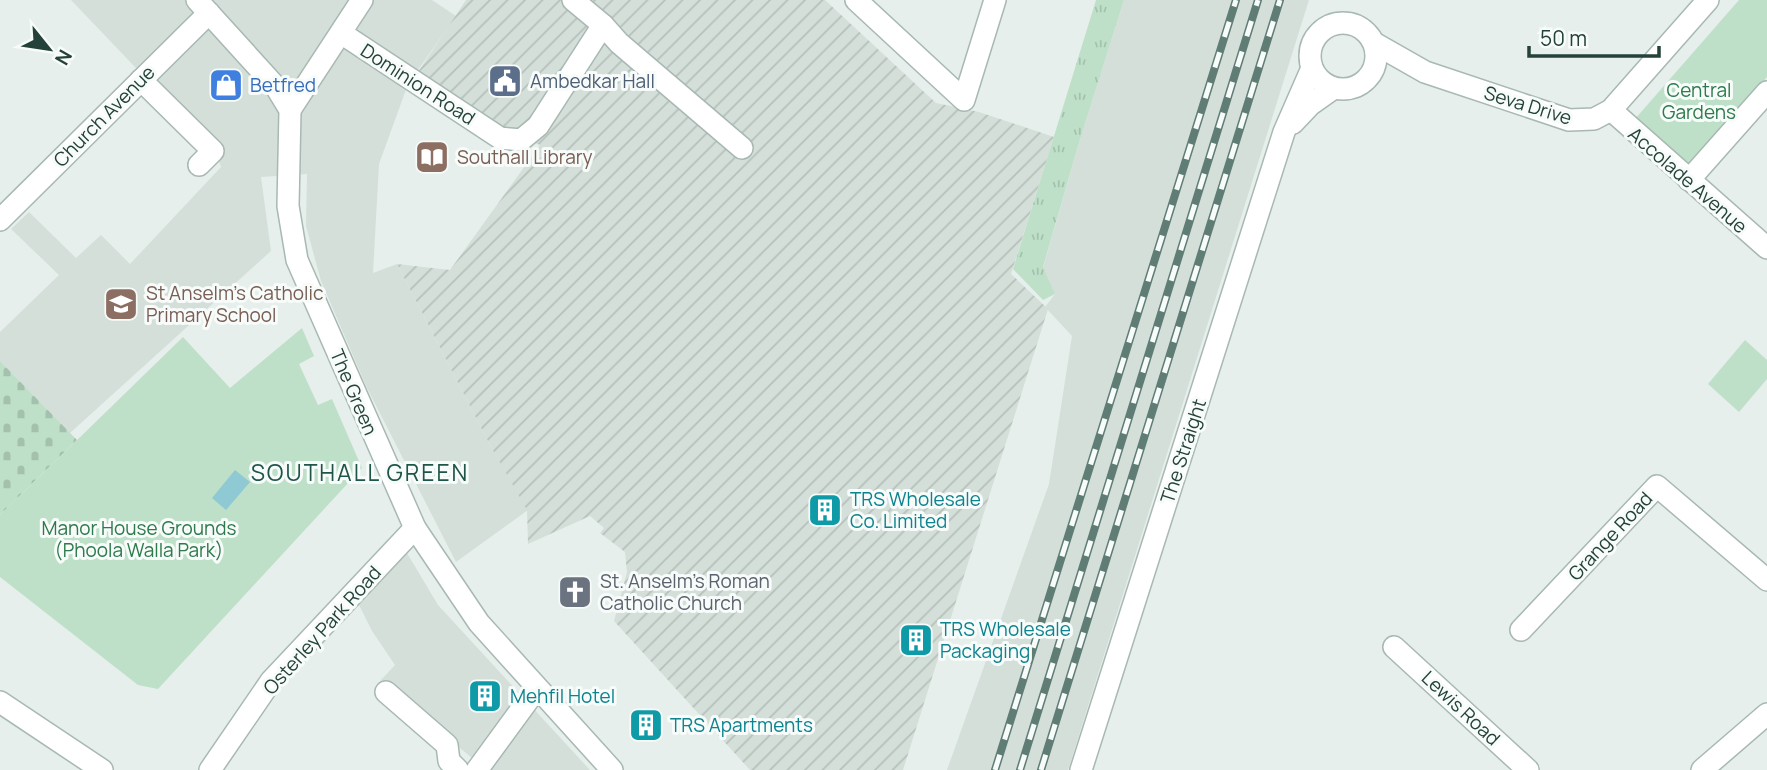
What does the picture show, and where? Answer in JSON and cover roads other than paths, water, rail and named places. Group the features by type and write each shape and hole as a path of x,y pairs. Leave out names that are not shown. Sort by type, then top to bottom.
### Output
{"street":[{"path":"203,6 276,87 290,110 362,0"},
{"path":"573,0 742,148"},
{"path":"856,0 964,100 995,0"},
{"path":"1611,110 1708,0"},
{"name":"Church Avenue","path":"0,220 141,80 203,6"},
{"path":"1348,23 1359,26 1368,33 1374,43 1377,53 1375,65 1370,75 1353,88 1334,88 1325,84 1312,68 1311,49 1314,40 1328,26 1348,23"},
{"name":"Dominion Road","path":"341,33 500,138 520,140 538,125 603,25"},
{"name":"Seva Drive","path":"1374,43 1425,72 1569,120 1594,119 1611,110"},
{"name":"The Straight","path":"1081,770 1284,131 1312,68"},
{"name":"Seva Drive","path":"1370,75 1394,71 1425,72"},
{"path":"141,80 213,151 199,165"},
{"name":"The Straight","path":"1284,131 1310,105 1334,88"},
{"path":"1689,180 1767,92"},
{"name":"The Green","path":"290,110 288,206 298,260 415,528 479,622 612,770"},
{"name":"Accolade Avenue","path":"1611,110 1767,248"},
{"name":"Grange Road","path":"1521,630 1657,486 1767,580"},
{"name":"Osterley Park Road","path":"210,770 271,681 415,528"},
{"name":"Lewis Road","path":"1394,647 1528,770"},
{"path":"477,770 537,688"},
{"path":"386,692 447,745 449,761 458,770"},
{"path":"0,702 103,770"},
{"path":"1703,770 1767,714"}],"water":[{"path":"235,470 250,482 226,510 212,498"}],"railway":[{"path":"995,770 1236,0"},
{"path":"1020,770 1258,0"},
{"path":"1041,770 1280,0"}],"place":[{"name":"Ambedkar Hall","path":"505,81"},
{"name":"Betfred","path":"226,85"},
{"name":"Southall Library","path":"432,157"},
{"name":"St Anselm's Catholic Primary School","path":"121,304"},
{"name":"TRS Wholesale Co. Limited","path":"825,510"},
{"name":"St. Anselm's Roman Catholic Church","path":"575,592"},
{"name":"TRS Wholesale Packaging","path":"916,640"},
{"name":"Mehfil Hotel","path":"485,696"},
{"name":"TRS Apartments","path":"646,725"}],"district":[{"name":"SOUTHALL GREEN","path":"360,473"}],"park label":[{"name":"Central Gardens","path":"1699,101"},
{"name":"Manor House Grounds (Phoola Walla Park)","path":"139,539"}]}
